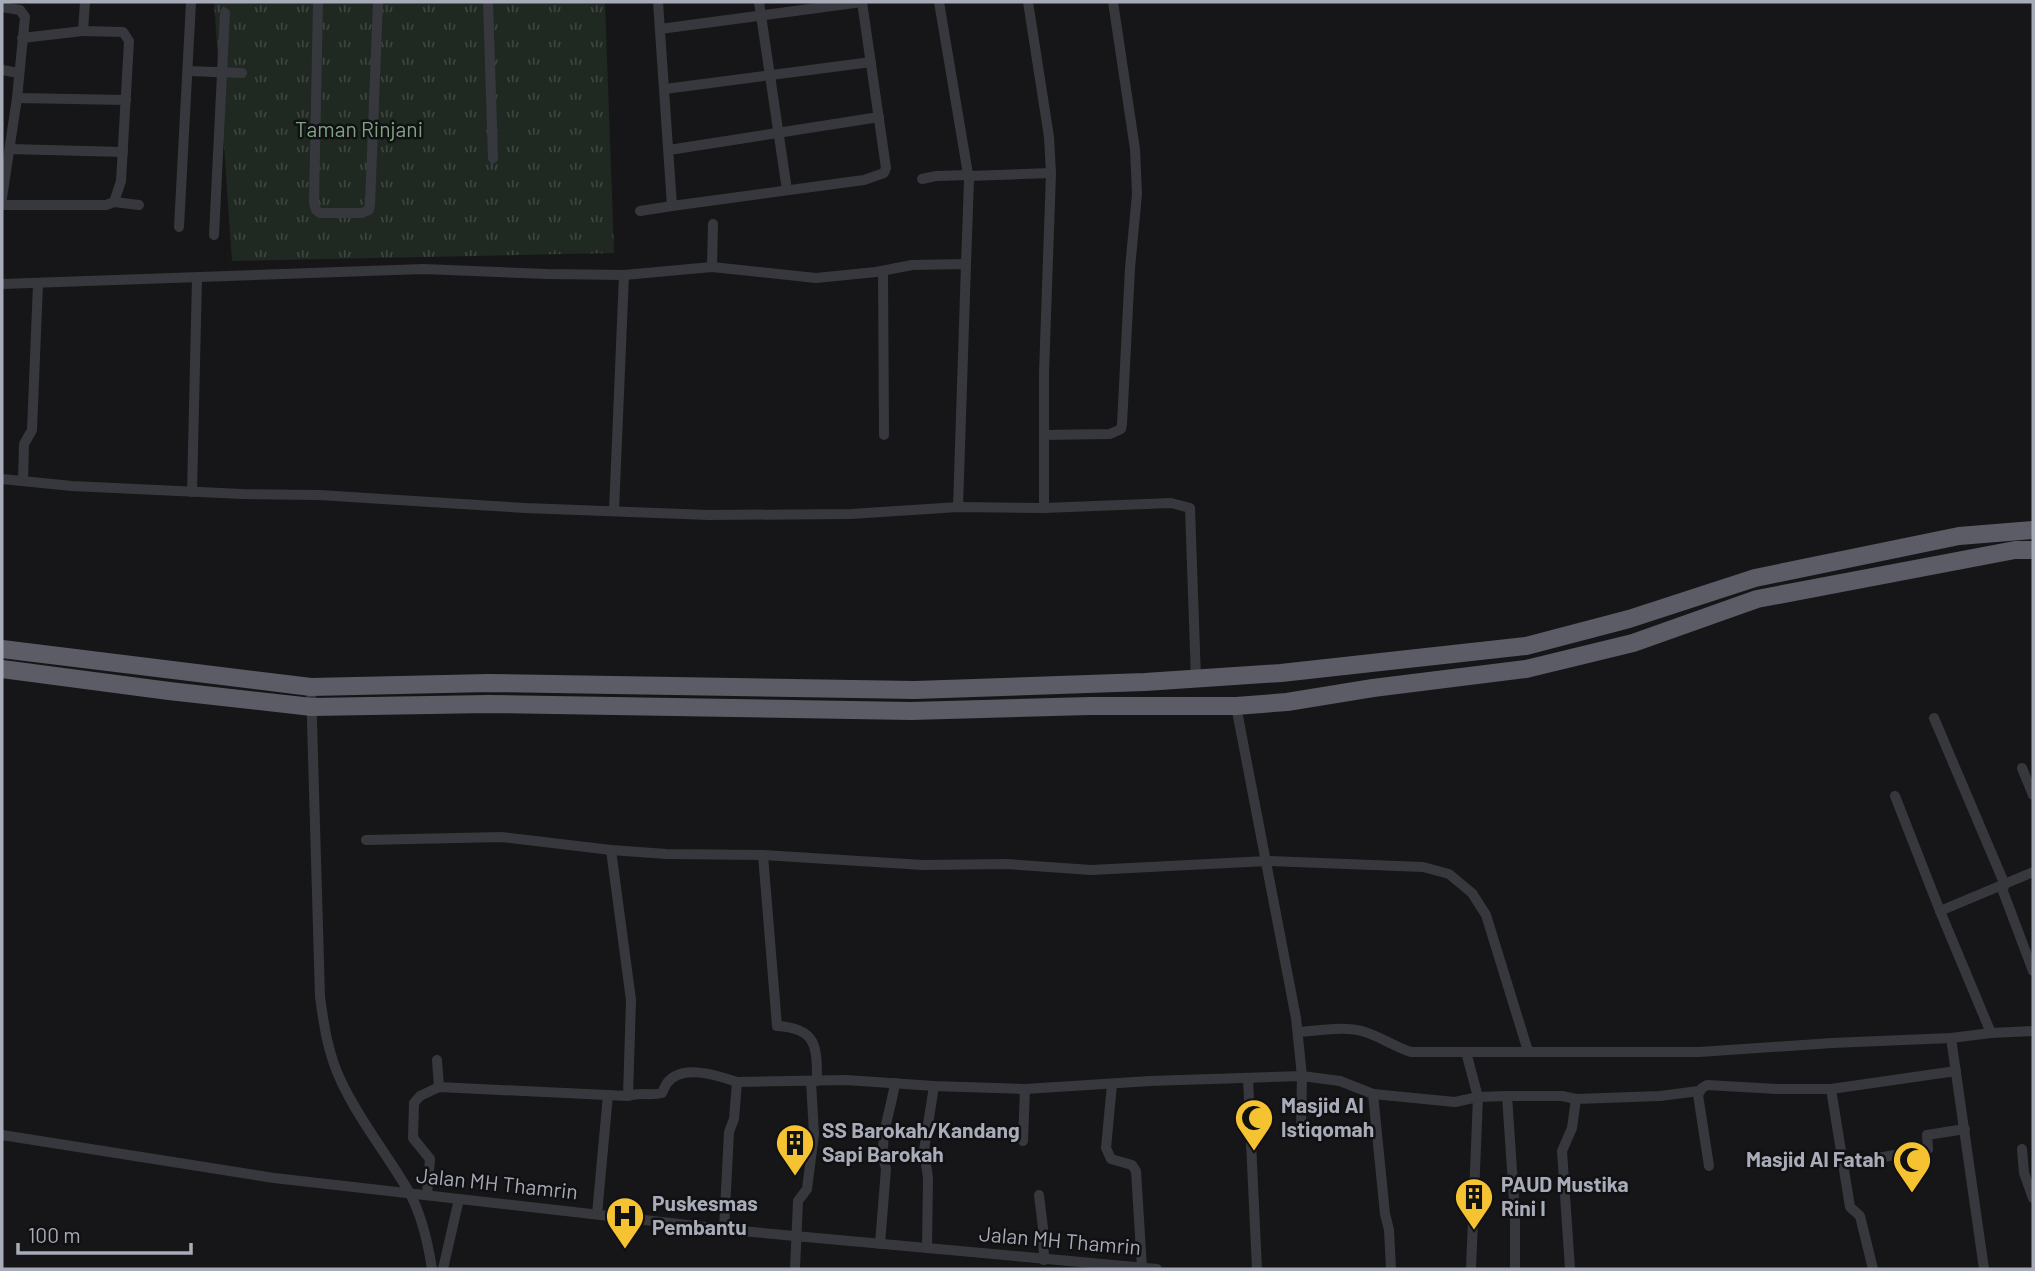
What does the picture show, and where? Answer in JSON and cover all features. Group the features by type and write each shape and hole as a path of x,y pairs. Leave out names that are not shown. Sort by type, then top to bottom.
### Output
{"highway":[{"path":"2,649 311,687 488,682 915,690 1145,682 1281,673 1526,646 1578,634 1755,578 1959,536 2033,530"},
{"path":"2,669 312,707 488,704 911,711 1090,706 1236,706 1287,702 1526,669 1633,643 1757,599 1990,554 2033,550"},
{"path":"1423,659 1424,683"},
{"path":"1281,673 1287,702"},
{"path":"1145,682 1147,707"},
{"path":"715,687 715,708"}],"street":[{"path":"83,31 85,2"},
{"path":"179,227 191,2"},
{"path":"318,2 314,203 320,213 369,210 378,2"},
{"path":"488,2 493,158"},
{"path":"658,2 672,206"},
{"path":"759,2 787,190"},
{"path":"640,211 864,180 884,173 886,168 862,2 660,29"},
{"path":"939,2 969,176 958,507"},
{"path":"1028,2 1049,138 1051,173 1044,508"},
{"path":"1044,435 1110,433 1121,429 1122,424 1130,268 1137,194 1135,149 1113,2"},
{"path":"2,7 20,10 25,17 17,98 7,123 9,149 2,198"},
{"path":"214,235 225,13"},
{"path":"22,38 83,31 116,31 128,36 121,181 114,202"},
{"path":"665,89 871,62"},
{"path":"2,70 19,73"},
{"path":"188,71 242,73"},
{"path":"17,98 126,100"},
{"path":"669,149 878,117"},
{"path":"9,149 123,152"},
{"path":"922,180 936,176 1051,173"},
{"path":"2,205 106,205 114,202 138,205"},
{"path":"712,267 713,224"},
{"path":"2,284 424,269 624,275 712,267 816,278 912,265 965,264"},
{"path":"883,271 884,436"},
{"path":"614,510 624,275"},
{"path":"192,492 197,278"},
{"path":"23,481 24,444 32,430 38,284"},
{"path":"2,479 192,492 319,495 512,508 773,516 958,507 1044,508 1171,503 1190,508 1196,679"},
{"path":"311,687 320,997 326,1034 332,1061 355,1108 410,1194 423,1225 432,1269"},
{"path":"1236,706 1298,1032 1302,1076 1301,1129"},
{"path":"1934,718 2003,886 2033,971"},
{"path":"2022,768 2033,795"},
{"path":"1895,796 1991,1032"},
{"path":"366,840 502,837 666,854 763,855 923,865 1007,864 1091,870 1267,861 1423,867 1449,874 1472,893 1489,919 1528,1051"},
{"path":"611,850 631,1000 628,1096"},
{"path":"763,855 777,1026 803,1030 816,1051 814,1134 807,1189 797,1201 795,1269"},
{"path":"1940,911 2033,872"},
{"path":"1298,1032 1345,1029 1363,1031 1411,1052 1699,1052 2033,1031"},
{"path":"1951,1038 1984,1269"},
{"path":"1466,1052 1478,1097 1471,1269"},
{"path":"437,1060 439,1087"},
{"path":"428,1195 431,1163 428,1155 413,1138 414,1102 439,1087 628,1096 662,1093 670,1080 685,1073 737,1082 814,1081 1025,1089 1150,1081 1302,1076 1340,1081 1373,1094 1455,1102 1478,1097 1507,1096 1562,1096 1576,1099 1660,1096 1699,1091 1707,1085 1831,1089 1956,1071"},
{"path":"1248,1079 1257,1269"},
{"path":"724,1229 729,1132 734,1119 737,1082"},
{"path":"880,1244 886,1169 883,1158 885,1122 892,1105 895,1083"},
{"path":"1112,1084 1106,1148 1111,1159 1132,1165 1136,1171 1142,1268"},
{"path":"926,1248 928,1178 924,1150 934,1086"},
{"path":"1023,1141 1025,1089"},
{"path":"1831,1089 1850,1207 1860,1216 1873,1269"},
{"path":"1699,1091 1702,1130 1709,1166"},
{"path":"1373,1094 1391,1269"},
{"path":"597,1214 608,1095"},
{"path":"1507,1096 1515,1214 1515,1269"},
{"path":"1570,1269 1562,1151 1572,1128 1576,1099"},
{"path":"1844,1164 1927,1149 1927,1135 1965,1129"},
{"name":"Jalan MH Thamrin","path":"2,1135 274,1178 410,1194 724,1229 1157,1269"},
{"path":"2022,1149 2024,1173 2033,1198"},
{"path":"1039,1195 1044,1259"},
{"path":"443,1269 459,1199"}],"green space":[{"name":"Taman Rinjani","path":"214,2 605,2 614,253 232,261"}],"place":[{"name":"Masjid Al Istiqomah","path":"1254,1152"},
{"name":"SS Barokah/Kandang Sapi Barokah","path":"795,1177"},
{"name":"Masjid Al Fatah","path":"1912,1194"},
{"name":"PAUD Mustika Rini I","path":"1474,1231"},
{"name":"Puskesmas Pembantu","path":"625,1250"}]}
